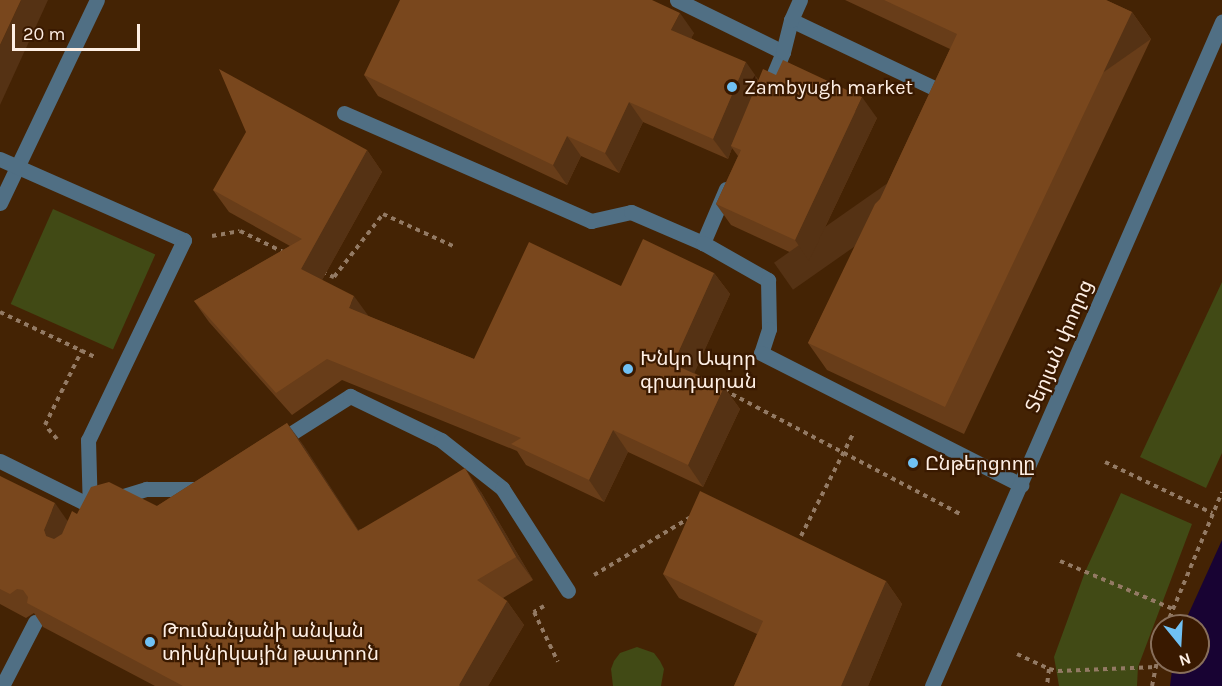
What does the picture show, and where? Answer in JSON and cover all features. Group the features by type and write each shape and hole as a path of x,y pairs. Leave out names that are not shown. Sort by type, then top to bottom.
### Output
{"street":[{"path":"0,203 97,0"},
{"path":"677,0 783,52"},
{"path":"761,105 783,52 791,20 800,0"},
{"path":"791,20 947,94 938,115"},
{"name":"Տերյան փողոց","path":"932,686 1222,22"},
{"path":"344,113 591,221 631,212 703,243 768,280 769,329 761,353 1021,485"},
{"path":"0,159 184,240 88,440 89,513"},
{"path":"703,243 730,180"},
{"path":"260,453 350,396 441,440 502,488 568,591"},
{"path":"0,461 89,513"},
{"path":"89,513 146,489 200,490 220,478"},
{"path":"2,686 35,622"}],"path":[{"path":"313,267 334,278 383,214 453,246"},
{"path":"184,240 240,231 292,257"},
{"path":"0,312 122,369"},
{"path":"713,384 960,514"},
{"path":"801,536 855,430 845,425"},
{"path":"1105,462 1212,513"},
{"path":"1171,614 1222,492"},
{"path":"558,662 534,612 693,516"},
{"path":"1060,561 1173,609"},
{"path":"1017,654 1058,671 1150,667"},
{"path":"1047,686 1050,669"}],"green space":[{"path":"53,209 155,255 113,350 11,304"},
{"path":"1222,282 1222,453 1206,488 1140,457"},
{"path":"1121,493 1192,524 1158,614 1150,614 1150,635 1138,667 1137,686 1059,686 1054,657 1085,572"},
{"path":"637,647 654,653 660,661 664,669 661,686 613,686 611,669 614,661 620,653"}],"shaded area":[{"path":"1222,540 1222,686 1170,686 1172,674 1210,674 1210,614 1188,614"}],"building":[{"path":"0,0 21,0 0,45"},
{"path":"400,0 652,0 680,13 671,30 746,62 713,139 629,102 605,153 567,136 553,165 364,75"},
{"path":"884,0 1106,0 1132,12 945,407 808,343 875,204 880,199 957,34"},
{"path":"783,60 862,97 795,240 716,204 741,150 731,146 763,69 776,75"},
{"path":"219,69 367,150 301,269 354,296 349,308 474,359 529,242 621,286 643,239 714,273 673,364 724,387 688,465 613,430 589,480 511,444 521,438 327,359 276,393 194,301 302,239 213,190 246,132"},
{"path":"287,423 358,531 465,468 516,557 477,580 507,601 460,686 183,686 27,603 28,597 23,590 17,589 10,594 0,589 0,476 55,503 44,530 46,536 54,539 62,534 72,511 77,514 91,487 109,482 157,506"},
{"path":"700,491 886,581 841,686 734,686 763,621 663,574"}],"place":[{"name":"Zambyugh market","path":"732,87"},
{"name":"Խնկո Ապոր գրադարան","path":"628,369"},
{"name":"Ընթերցողը","path":"913,463"},
{"name":"Թումանյանի անվան տիկնիկային թատրոն","path":"150,642"}]}
